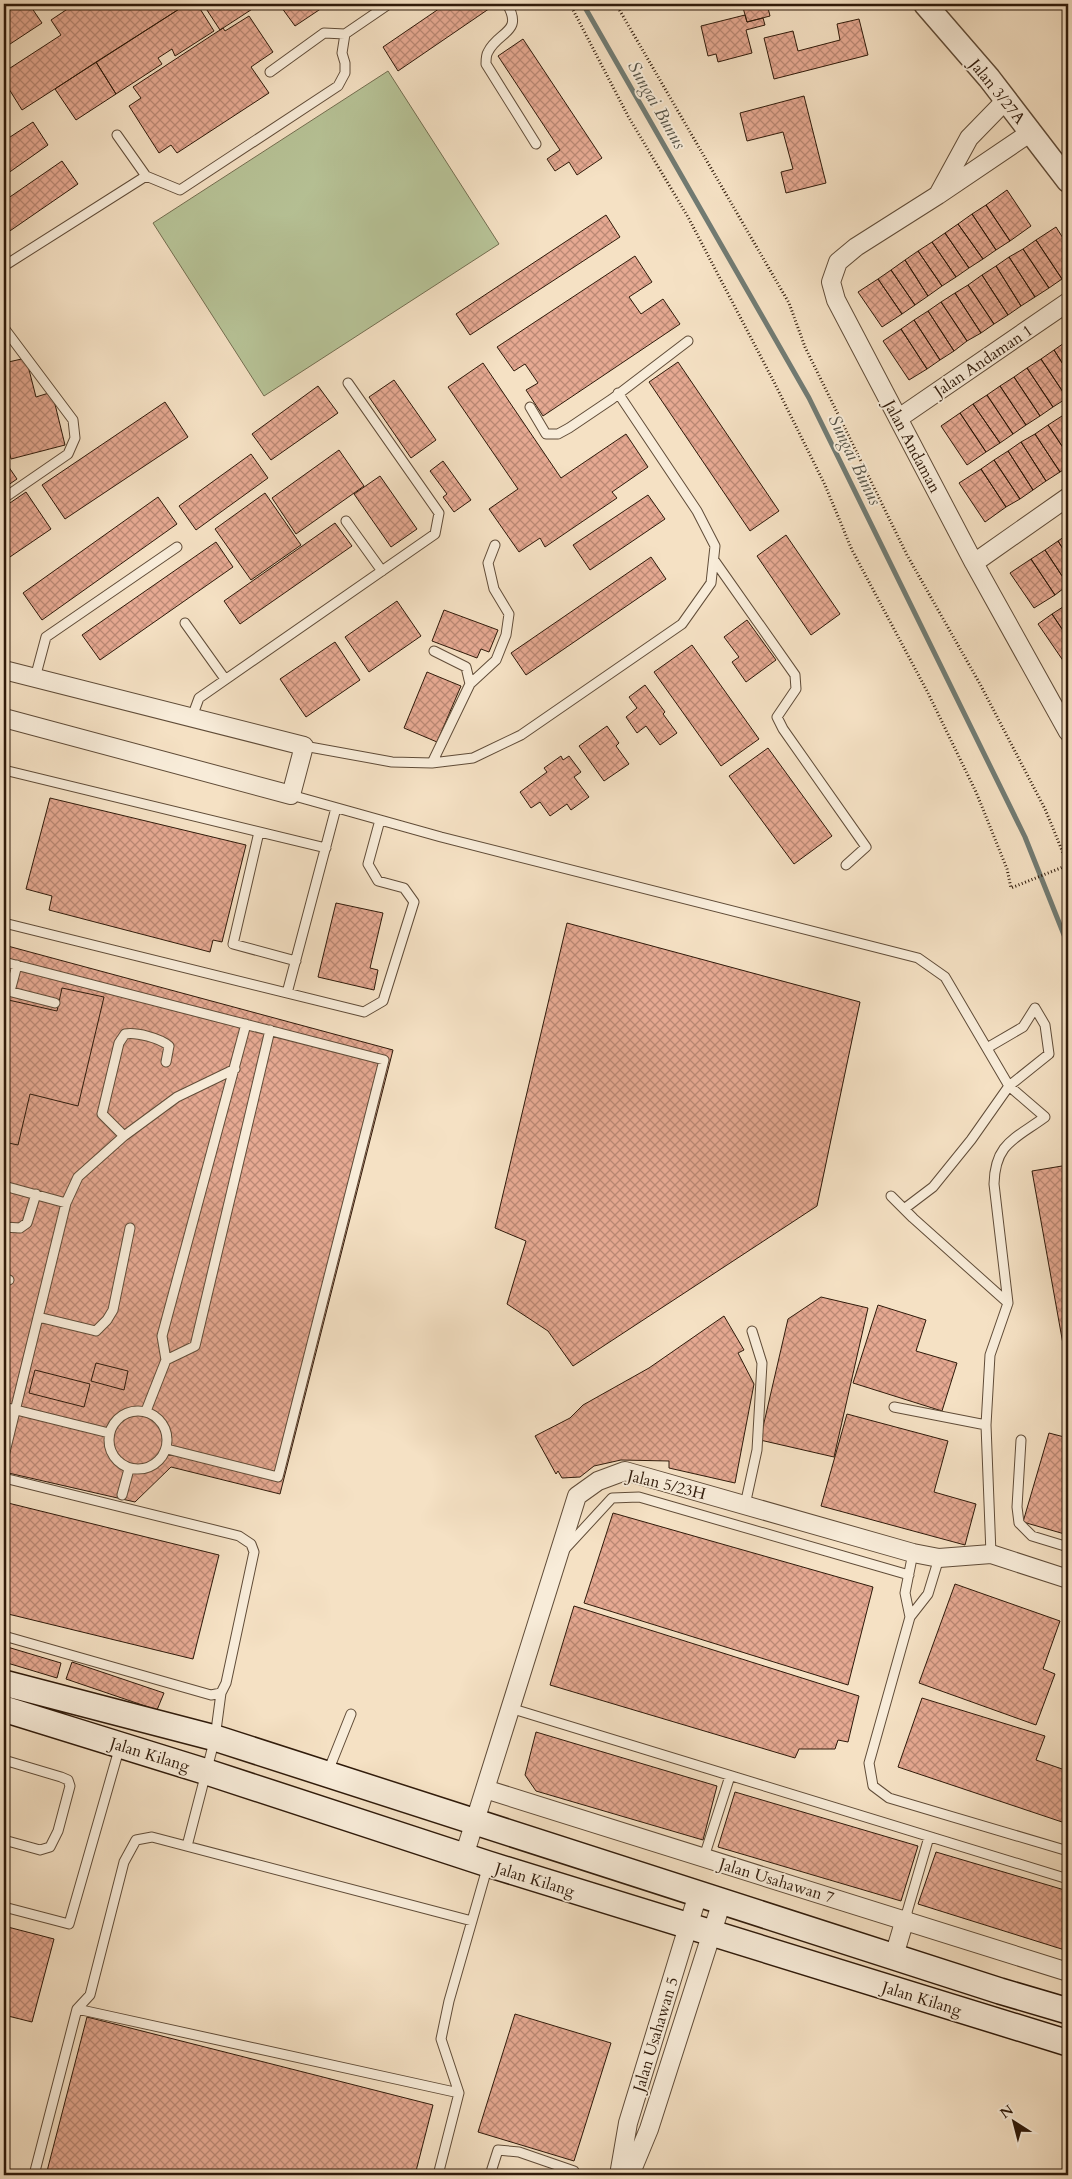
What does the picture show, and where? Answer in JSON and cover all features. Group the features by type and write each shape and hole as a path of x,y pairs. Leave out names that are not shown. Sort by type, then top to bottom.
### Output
{"main road":[{"name":"Jalan Kilang","path":"4,1683 215,1738 1000,1991 1062,2006"},
{"name":"Jalan Kilang","path":"4,1709 207,1772 488,1864 1068,2044"}],"street":[{"name":"Jalan 3/27A","path":"925,4 1006,100 1068,181"},
{"name":"Jalan Andaman","path":"938,195 969,138 1006,100"},
{"name":"Jalan Andaman","path":"1031,132 938,195 856,247 838,262 831,282 836,300 974,563 1062,702 1068,732"},
{"name":"Jalan Andaman 1","path":"899,418 1068,302"},
{"path":"974,563 1068,497"},
{"path":"4,670 304,746 291,795 4,718"},
{"name":"Jalan 5/23H","path":"464,1856 577,1496 598,1482 625,1471 913,1553 938,1558 991,1554 1068,1580"},
{"name":"Jalan Usahawan 7","path":"485,1789 905,1919 1068,1972"},
{"name":"Jalan Usahawan 5","path":"619,2175 628,2123 698,1894"},
{"name":"Jalan Usahawan 5","path":"630,2175 649,2128 722,1901"},
{"path":"894,1956 905,1919"}],"lane":[{"path":"270,72 324,33 345,34 389,4"},
{"path":"507,4 513,15 512,27 488,52 486,64 536,144"},
{"path":"117,135 146,176 180,190 338,86 345,73 346,62 342,53 345,34"},
{"path":"4,266 146,176"},
{"path":"4,328 73,420 75,438 68,454 4,498"},
{"path":"530,408 546,434 558,434 618,393 688,341"},
{"path":"192,718 199,698 435,534 439,513 348,383"},
{"path":"304,746 392,762 432,763 473,758 521,735 682,624 711,583 715,546 697,511 618,393"},
{"path":"346,521 382,571"},
{"path":"432,763 470,684 496,660 506,635 509,614 494,589 488,563 495,545"},
{"path":"35,678 46,637 177,547"},
{"path":"714,560 795,675 796,689 777,717 784,730 866,847 846,865"},
{"path":"185,623 226,680"},
{"path":"434,651 466,667 470,684"},
{"path":"4,770 326,848"},
{"path":"291,795 380,820 918,958 944,976 1009,1086 1046,1117 1002,1148 995,1168 994,1184 1008,1303 990,1355 986,1425 991,1554"},
{"path":"287,993 336,808"},
{"path":"4,923 364,1012 383,1001 414,902 404,888 378,882 368,864 380,820"},
{"path":"259,832 232,944 296,961"},
{"path":"4,962 384,1060 278,1477 167,1449"},
{"path":"17,965 7,991 55,1003"},
{"path":"904,1209 933,1187 971,1140 1009,1086 1049,1054 1046,1025 1035,1008 1023,1027 987,1048"},
{"path":"146,1411 166,1360 162,1336 236,1069 246,1024"},
{"path":"166,1360 195,1346 270,1030"},
{"path":"124,1136 102,1114 119,1043 125,1034 131,1033 164,1042 169,1046 166,1062"},
{"path":"4,1456 66,1203 78,1177 124,1136 178,1097 236,1069"},
{"path":"4,1186 66,1203"},
{"path":"4,1227 20,1228 27,1223 36,1194"},
{"path":"891,1196 1008,1303"},
{"path":"38,1317 96,1331 107,1320 113,1310 130,1228"},
{"path":"745,1505 757,1450 762,1363 752,1331"},
{"path":"4,1406 109,1433"},
{"path":"894,1407 986,1425"},
{"path":"132,1411 146,1411 158,1419 167,1434 167,1449 159,1461 144,1469 129,1469 118,1462 110,1448 109,1433 117,1420 132,1411"},
{"path":"1021,1440 1017,1507 1019,1523 1032,1536 1068,1547"},
{"path":"122,1495 129,1469"},
{"path":"4,1478 238,1536 251,1544 254,1552 226,1683 221,1693 215,1738 187,1846"},
{"path":"558,1558 612,1498 639,1497 908,1575"},
{"path":"910,1618 905,1593 913,1553"},
{"path":"938,1558 928,1594 910,1618 869,1762 873,1786 889,1798 1068,1851"},
{"path":"4,1636 212,1695 221,1693"},
{"path":"510,1708 1068,1879"},
{"path":"326,1774 351,1714"},
{"path":"4,1907 69,1924 120,1745"},
{"path":"4,1760 61,1777 68,1780 70,1786 58,1831 50,1847 40,1850 4,1840"},
{"path":"704,1857 730,1776"},
{"path":"34,2175 77,2009 90,1996 124,1862 136,1840 152,1837 472,1921"},
{"path":"905,1919 929,1837"},
{"path":"438,2175 458,2093 441,2039 488,1864"},
{"path":"77,2009 458,2093"},
{"path":"490,2175 498,2150 519,2152 574,2171"}],"path":[{"path":"570,4 628,116 688,218 825,485 852,550 928,693 976,792 1007,869 1011,888 1068,865 1045,809 980,684 906,555 805,347 789,303 616,4"}],"green space":[{"path":"388,71 499,244 264,396 153,223"}],"building":[{"path":"4,4 29,4 42,23 4,48"},
{"path":"75,4 187,4 22,110 4,81 4,72 61,35 51,20"},
{"path":"187,4 197,4 214,31 175,56 172,49 158,58 162,64 116,94 96,62"},
{"path":"203,4 260,4 220,30"},
{"path":"279,4 328,4 295,26"},
{"path":"446,4 496,4 398,71 383,47"},
{"path":"742,4 767,4 770,16 747,22"},
{"path":"745,15 747,22 763,18 765,25 746,30 752,53 718,62 716,54 708,56 701,26"},
{"path":"249,16 273,52 251,67 269,93 177,153 171,145 159,153 129,106 141,98 133,87 223,28 225,31"},
{"path":"859,19 868,55 774,79 764,38 793,31 798,51 840,40 837,24"},
{"path":"523,39 602,158 577,175 569,162 555,171 547,159 560,150 498,56"},
{"path":"96,62 116,94 76,120 55,89"},
{"path":"804,96 826,183 786,193 781,172 793,169 783,132 747,141 740,113"},
{"path":"33,122 48,145 4,176 4,141"},
{"path":"62,161 78,184 4,235 4,201"},
{"path":"1007,190 1031,226 1010,241 986,205"},
{"path":"986,205 1010,241 996,250 972,214"},
{"path":"972,214 996,250 983,259 958,224"},
{"path":"606,215 620,237 470,335 456,314"},
{"path":"958,224 983,259 969,268 945,233"},
{"path":"1056,227 1068,246 1068,275 1062,279 1036,240"},
{"path":"945,233 969,268 956,277 932,242"},
{"path":"1036,240 1062,279 1049,288 1023,249"},
{"path":"932,242 956,277 942,286 918,251"},
{"path":"1023,249 1049,288 1035,297 1009,257"},
{"path":"918,251 942,286 928,296 905,260"},
{"path":"635,256 652,282 629,297 641,314 663,299 680,324 543,416 526,390 538,383 525,364 514,371 497,347"},
{"path":"1009,257 1035,297 1021,306 996,266"},
{"path":"905,260 928,296 915,305 891,270"},
{"path":"996,266 1021,306 1008,315 982,275"},
{"path":"891,270 915,305 902,314 878,279"},
{"path":"982,275 1008,315 994,324 968,285"},
{"path":"878,279 902,314 882,327 858,292"},
{"path":"968,285 994,324 981,333 955,293"},
{"path":"955,293 981,333 967,341 941,302"},
{"path":"941,302 967,341 954,351 928,311"},
{"path":"928,311 954,351 940,360 914,320"},
{"path":"914,320 940,360 927,369 901,329"},
{"path":"901,329 927,369 909,380 883,341"},
{"path":"1067,341 1068,343 1068,372 1054,350"},
{"path":"1054,350 1068,372 1067,398 1041,359"},
{"path":"26,358 36,397 52,392 65,445 11,459 4,430 4,363"},
{"path":"1041,359 1067,398 1053,407 1027,368"},
{"path":"678,362 779,511 750,531 649,382"},
{"path":"483,363 561,478 626,434 648,467 612,492 617,498 545,547 540,538 519,552 489,509 518,489 448,387"},
{"path":"1027,368 1053,407 1040,416 1014,377"},
{"path":"1014,377 1040,416 1026,425 1000,386"},
{"path":"394,380 436,440 411,458 369,397"},
{"path":"318,386 338,413 271,460 252,434"},
{"path":"1000,386 1026,425 1013,434 987,395"},
{"path":"987,395 1013,434 1000,443 973,404"},
{"path":"165,402 188,437 65,519 42,485"},
{"path":"973,404 1000,443 986,452 960,413"},
{"path":"1068,411 1068,426 1062,416"},
{"path":"960,413 986,452 967,465 941,426"},
{"path":"1062,416 1068,426 1068,455 1048,425"},
{"path":"1048,425 1068,455 1068,467 1060,472 1035,434"},
{"path":"1035,434 1060,472 1046,481 1021,442"},
{"path":"1021,442 1046,481 1033,490 1008,451"},
{"path":"339,450 364,486 296,534 272,498"},
{"path":"1008,451 1033,490 1020,499 994,460"},
{"path":"251,454 268,478 196,530 179,506"},
{"path":"4,460 17,479 4,488"},
{"path":"994,460 1020,499 1006,507 981,469"},
{"path":"443,461 471,500 454,512 443,497 447,494 430,471"},
{"path":"981,469 1006,507 985,522 959,483"},
{"path":"380,476 417,529 391,547 354,494"},
{"path":"26,492 51,529 4,561 4,507"},
{"path":"265,493 301,545 251,580 215,529"},
{"path":"648,495 665,519 590,570 573,545"},
{"path":"158,497 177,524 42,620 23,593"},
{"path":"335,523 352,546 240,624 224,601"},
{"path":"1068,534 1068,557 1058,541"},
{"path":"786,535 840,614 811,635 757,556"},
{"path":"1058,541 1068,557 1068,585 1045,550"},
{"path":"216,542 233,567 100,660 82,635"},
{"path":"1045,550 1068,585 1055,595 1031,559"},
{"path":"651,557 666,579 526,675 511,653"},
{"path":"1031,559 1055,595 1034,608 1010,573"},
{"path":"397,601 421,636 369,672 345,637"},
{"path":"1066,605 1068,609 1068,638 1052,614"},
{"path":"444,610 498,630 489,652 481,649 477,658 432,641"},
{"path":"1052,614 1068,638 1068,659 1064,662 1038,624"},
{"path":"747,620 776,660 746,682 732,662 739,657 724,637"},
{"path":"335,642 360,680 306,717 280,679"},
{"path":"692,645 759,739 721,766 654,672"},
{"path":"427,672 461,686 437,742 404,728"},
{"path":"645,685 665,712 663,714 677,733 660,745 646,726 637,733 626,717 637,708 629,697"},
{"path":"607,726 619,743 616,746 629,764 604,781 579,746"},
{"path":"768,748 832,836 794,864 729,776"},
{"path":"561,756 563,760 569,756 581,772 574,777 589,797 571,810 567,804 550,816 540,802 531,808 520,792 547,772 544,768"},
{"path":"50,798 246,845 222,942 213,940 210,952 49,910 52,896 26,889"},
{"path":"336,903 383,913 370,968 378,970 374,990 318,977"},
{"path":"567,923 860,1002 817,1206 573,1366 548,1331 507,1304 526,1241 495,1228"},
{"path":"4,945 393,1050 280,1494 171,1467 135,1502 4,1472"},
{"path":"62,988 104,997 78,1106 30,1094 18,1145 4,1142 4,999 57,1011"},
{"path":"1068,1165 1068,1372 1032,1171"},
{"path":"821,1297 868,1308 834,1457 760,1440 788,1319"},
{"path":"878,1305 926,1320 916,1351 957,1363 942,1411 853,1383"},
{"path":"724,1316 744,1350 738,1353 754,1384 735,1483 669,1468 669,1461 621,1460 594,1466 580,1477 562,1478 558,1471 556,1474 535,1436 570,1418 583,1405 649,1368"},
{"path":"96,1363 128,1371 124,1390 91,1381"},
{"path":"35,1370 90,1384 84,1407 29,1393"},
{"path":"847,1414 948,1441 934,1492 976,1504 965,1545 821,1506"},
{"path":"1049,1433 1068,1438 1068,1535 1023,1522"},
{"path":"4,1502 219,1555 193,1659 4,1613"},
{"path":"613,1513 873,1587 848,1685 584,1603"},
{"path":"955,1584 1060,1621 1043,1669 1055,1674 1036,1725 919,1683"},
{"path":"574,1606 859,1696 848,1742 838,1740 835,1749 799,1749 795,1758 550,1685"},
{"path":"4,1646 61,1663 57,1678 4,1662"},
{"path":"72,1662 164,1693 157,1710 66,1679"},
{"path":"922,1698 1045,1736 1036,1760 1068,1771 1068,1824 898,1767"},
{"path":"536,1732 717,1786 703,1840 536,1791 525,1775"},
{"path":"735,1792 918,1846 901,1901 718,1847"},
{"path":"936,1852 1068,1891 1068,1951 918,1904"},
{"path":"4,1926 54,1939 32,2022 4,2015"},
{"path":"515,2014 611,2043 574,2161 478,2132"},
{"path":"87,2017 433,2105 415,2175 46,2175"}],"waterway":[{"name":"Sungai Bunus","path":"583,4 809,398 1025,837 1068,945"}]}
